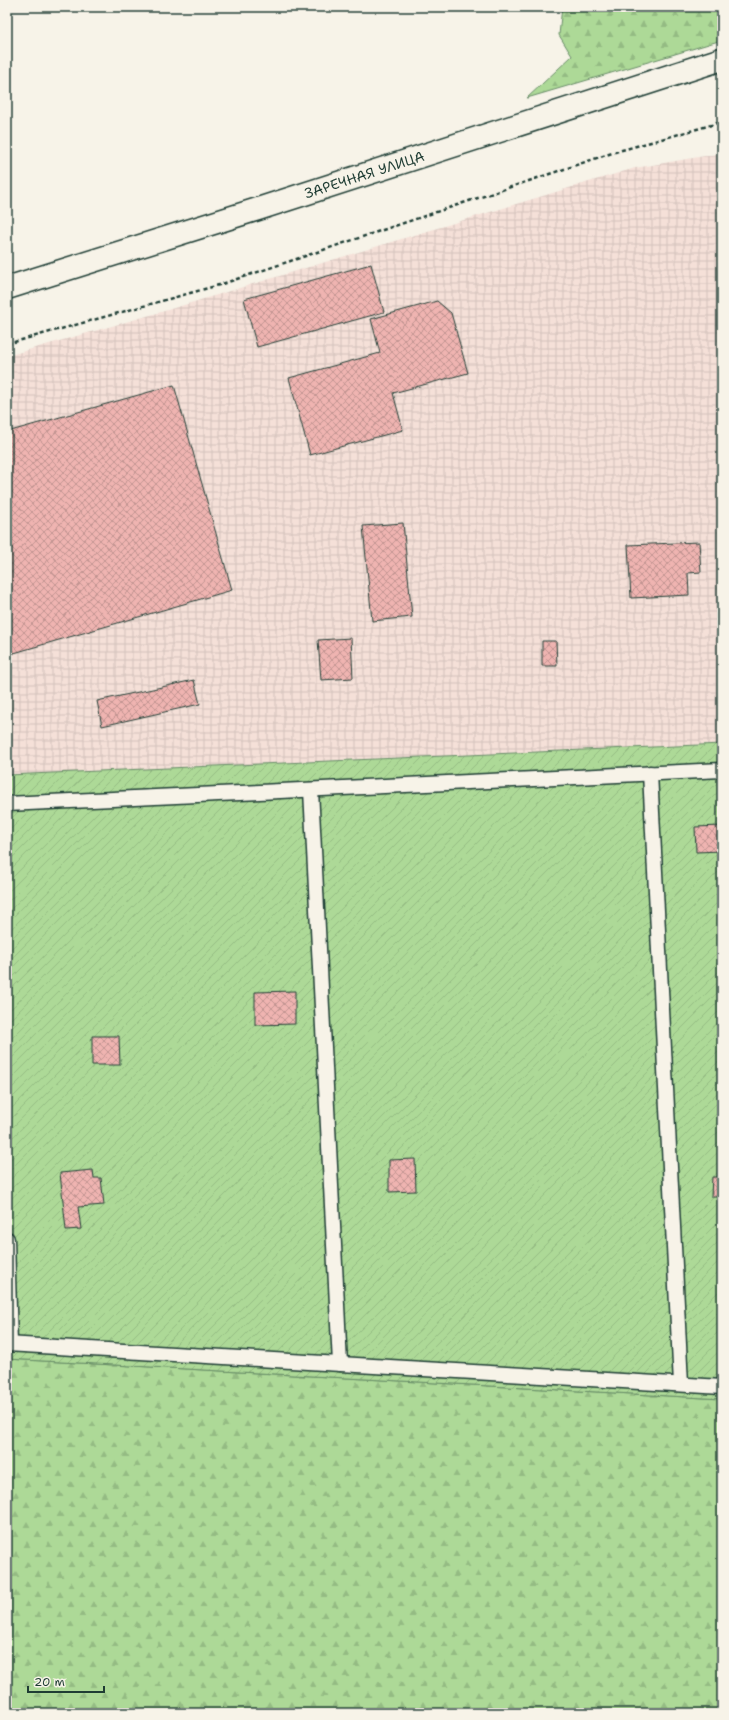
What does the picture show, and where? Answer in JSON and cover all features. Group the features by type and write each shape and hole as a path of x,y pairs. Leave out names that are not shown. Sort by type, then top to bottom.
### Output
{"street":[{"name":"ЗАРЕЧНАЯ УЛИЦА","path":"7,288 258,209 722,58"}],"lane":[{"path":"7,804 722,770"},
{"path":"650,773 681,1384"},
{"path":"311,790 340,1364"},
{"path":"7,1239 9,1344 722,1387"}],"path":[{"path":"7,344 218,285 615,152 722,122"}],"shaded area":[{"path":"722,153 722,744 7,775 7,356 161,312 635,168"}],"green space":[{"path":"562,7 722,7 722,40 527,98 572,56 559,35"},
{"path":"722,744 722,1399 7,1359 7,775"},
{"path":"7,1359 722,1399 722,1713 7,1713"}],"building":[{"path":"371,264 384,312 257,347 244,299"},
{"path":"437,301 451,313 468,373 393,393 403,430 310,455 289,378 380,353 371,319"},
{"path":"174,385 232,590 7,655 7,432"},
{"path":"403,523 412,617 372,621 363,526"},
{"path":"699,542 701,572 688,573 689,595 631,598 628,545"},
{"path":"351,638 353,678 321,680 318,640"},
{"path":"542,641 556,641 557,666 542,666"},
{"path":"194,680 200,704 102,726 97,701"},
{"path":"722,826 722,851 696,852 695,827"},
{"path":"295,991 295,1024 255,1025 255,992"},
{"path":"92,1036 119,1036 120,1065 92,1065"},
{"path":"415,1159 416,1191 389,1192 389,1160"},
{"path":"93,1170 94,1178 101,1178 104,1205 78,1207 81,1229 66,1230 60,1173"},
{"path":"712,1177 722,1177 722,1196 711,1196"}]}
